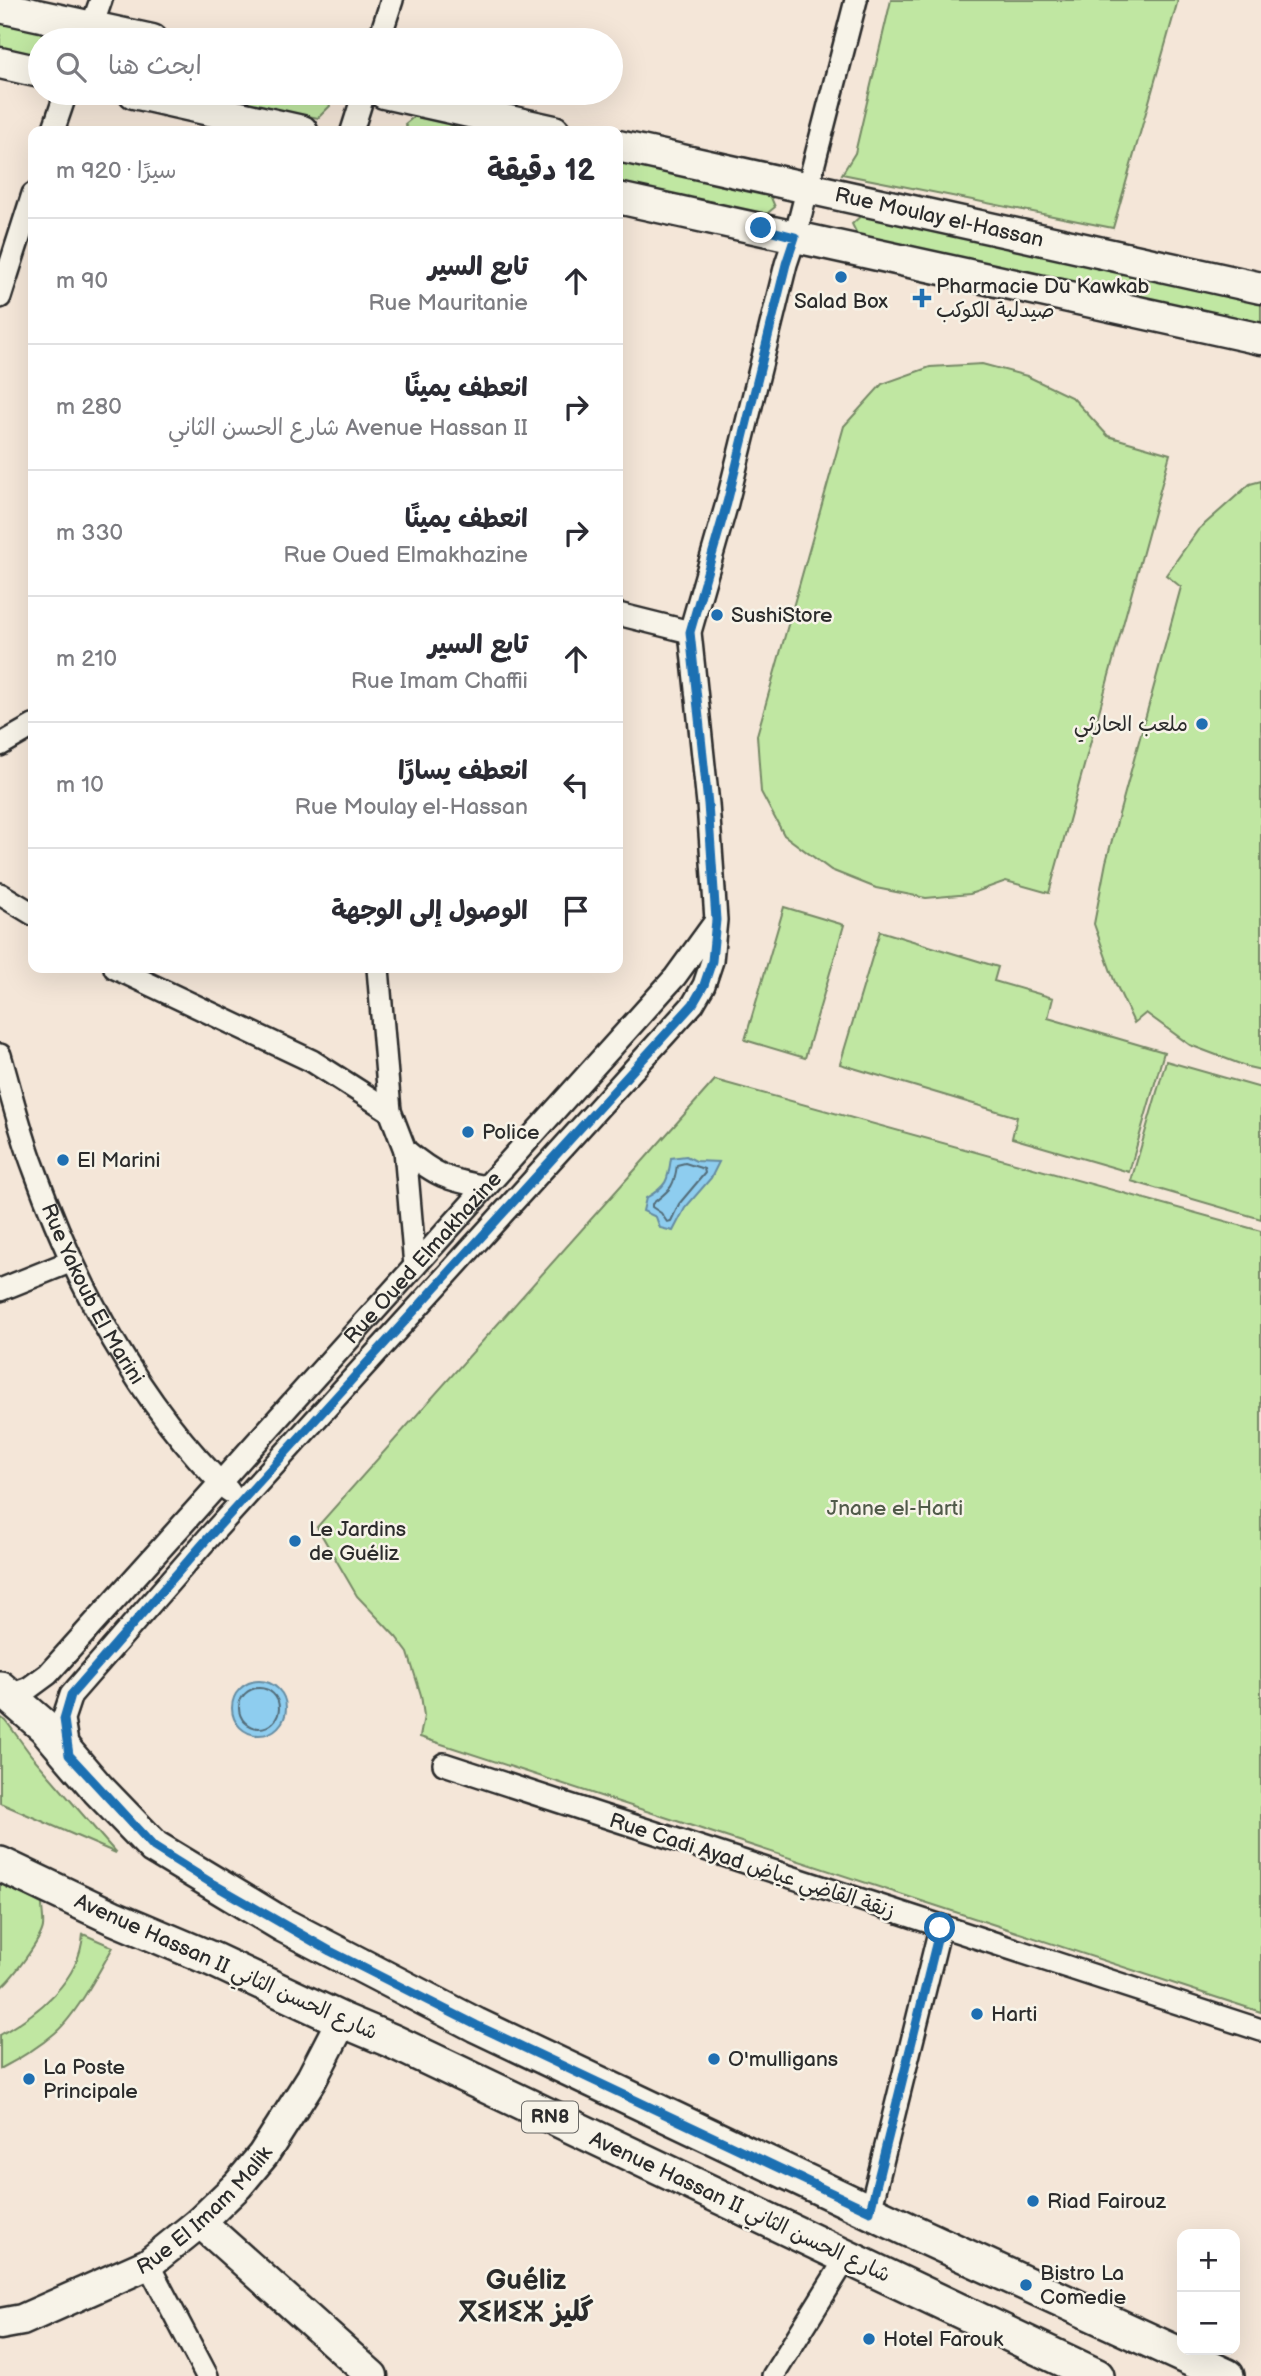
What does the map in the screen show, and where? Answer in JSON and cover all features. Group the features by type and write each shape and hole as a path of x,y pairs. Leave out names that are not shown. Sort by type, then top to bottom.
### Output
{"main road":[{"name":"RN8","path":"5,1691 40,1722 154,1847 283,1925 476,2025 1227,2376"},
{"name":"Avenue Hassan II شارع الحسن الثاني","path":"0,1864 404,2047 1097,2376"}],"street":[{"path":"383,28 392,0"},
{"path":"716,920 708,804 690,632 727,503 786,264 856,0"},
{"path":"0,7 93,22 113,28"},
{"path":"0,63 28,69"},
{"path":"55,126 62,105"},
{"path":"187,105 280,126"},
{"path":"354,126 360,105"},
{"path":"438,105 532,126"},
{"name":"Rue Moulay el-Hassan","path":"623,147 1261,288"},
{"path":"623,199 1261,339"},
{"path":"0,297 28,210"},
{"path":"623,615 690,632"},
{"path":"0,745 28,729"},
{"path":"0,894 28,912"},
{"name":"Rue Oued Elmakhazine","path":"5,1691 29,1688 48,1674 675,977 716,920"},
{"name":"Rue Oued Elmakhazine","path":"69,1755 64,1719 71,1695 241,1503 693,1004 704,985 712,961 716,920"},
{"path":"126,973 312,1060 390,1111"},
{"path":"378,973 390,1111 405,1150 415,1266"},
{"name":"Rue Yakoub El Marini","path":"0,1055 34,1168 72,1261 147,1394 198,1461 241,1503"},
{"path":"405,1150 442,1177 486,1187"},
{"path":"0,1290 72,1261"},
{"name":"Rue Cadi Ayad زنقة القاضي عياض","path":"444,1764 1261,2031"},
{"path":"870,2211 940,1928"},
{"name":"Rue El Imam Malik","path":"0,2324 23,2320 148,2264 200,2222 238,2185 263,2155 312,2078 342,2020"},
{"path":"200,2222 372,2376"},
{"path":"773,2376 846,2257"},
{"path":"148,2264 207,2376"}],"green space":[{"path":"891,0 1178,0 1113,228 842,174 855,153"},
{"path":"0,21 32,28 28,28 28,56 0,50"},
{"path":"254,105 330,105 318,118"},
{"path":"421,111 486,126 406,126 405,124"},
{"path":"623,157 768,190 775,207 763,217 623,187"},
{"path":"866,211 1261,298 1261,328 860,240 852,224"},
{"path":"982,364 1027,376 1073,398 1108,436 1170,454 1049,893 1006,881 970,894 926,898 876,888 831,870 784,835 761,792 757,735 844,426 882,384 930,367"},
{"name":"ملعب الحارثي","path":"1261,481 1261,1070 1190,1045 1146,1013 1134,1023 1114,980 1094,924 1106,862 1181,587 1166,575 1198,530 1250,484"},
{"path":"784,907 844,925 805,1058 745,1040"},
{"path":"880,931 998,967 994,981 1053,998 1048,1018 1164,1052 1129,1172 1012,1138 1017,1117 840,1064"},
{"path":"1166,1061 1261,1088 1261,1219 1131,1181"},
{"name":"Jnane el-Harti","path":"715,1080 1261,1231 1261,2012 420,1737 424,1716 421,1695 408,1653 357,1596 317,1527"},
{"path":"0,1717 6,1721 31,1755 116,1853 0,1803"},
{"path":"0,1883 42,1904 43,1927 31,1950 0,1988"},
{"path":"83,1934 113,1947 87,1993 55,2033 0,2069 0,2035 29,2017 55,1994 74,1967"}],"water":[{"path":"686,1156 696,1161 719,1162 711,1178 685,1208 673,1231 660,1228 656,1217 643,1211 646,1198 665,1182 671,1158"},
{"path":"259,1681 278,1689 286,1708 278,1727 259,1735 240,1727 232,1708 240,1689"}],"place":[{"name":"Salad Box","path":"841,277"},
{"name":"Pharmacie Du Kawkab صيدلية الكوكب","path":"922,298"},
{"name":"SushiStore","path":"717,615"},
{"name":"ملعب الحارثي","path":"1202,724"},
{"name":"Police","path":"468,1132"},
{"name":"El Marini","path":"63,1160"},
{"name":"Le Jardins de Guéliz","path":"295,1541"},
{"name":"Harti","path":"977,2014"},
{"name":"O'mulligans","path":"714,2059"},
{"name":"La Poste Principale","path":"29,2079"},
{"name":"Riad Fairouz","path":"1033,2201"},
{"name":"Bistro La Comedie","path":"1026,2285"},
{"name":"Hotel Farouk","path":"869,2339"}],"district":[{"name":"Guéliz ⴳⵉⵍⵉⵣ گليز","path":"526,2296"}],"route":[{"path":"761,228 795,237 727,503 690,632 708,804 716,920 712,961 704,985 693,1004 208,1538 71,1695 65,1708 65,1729 69,1755 124,1816 154,1847 213,1884 330,1951 476,2025 870,2211 940,1928"}]}
